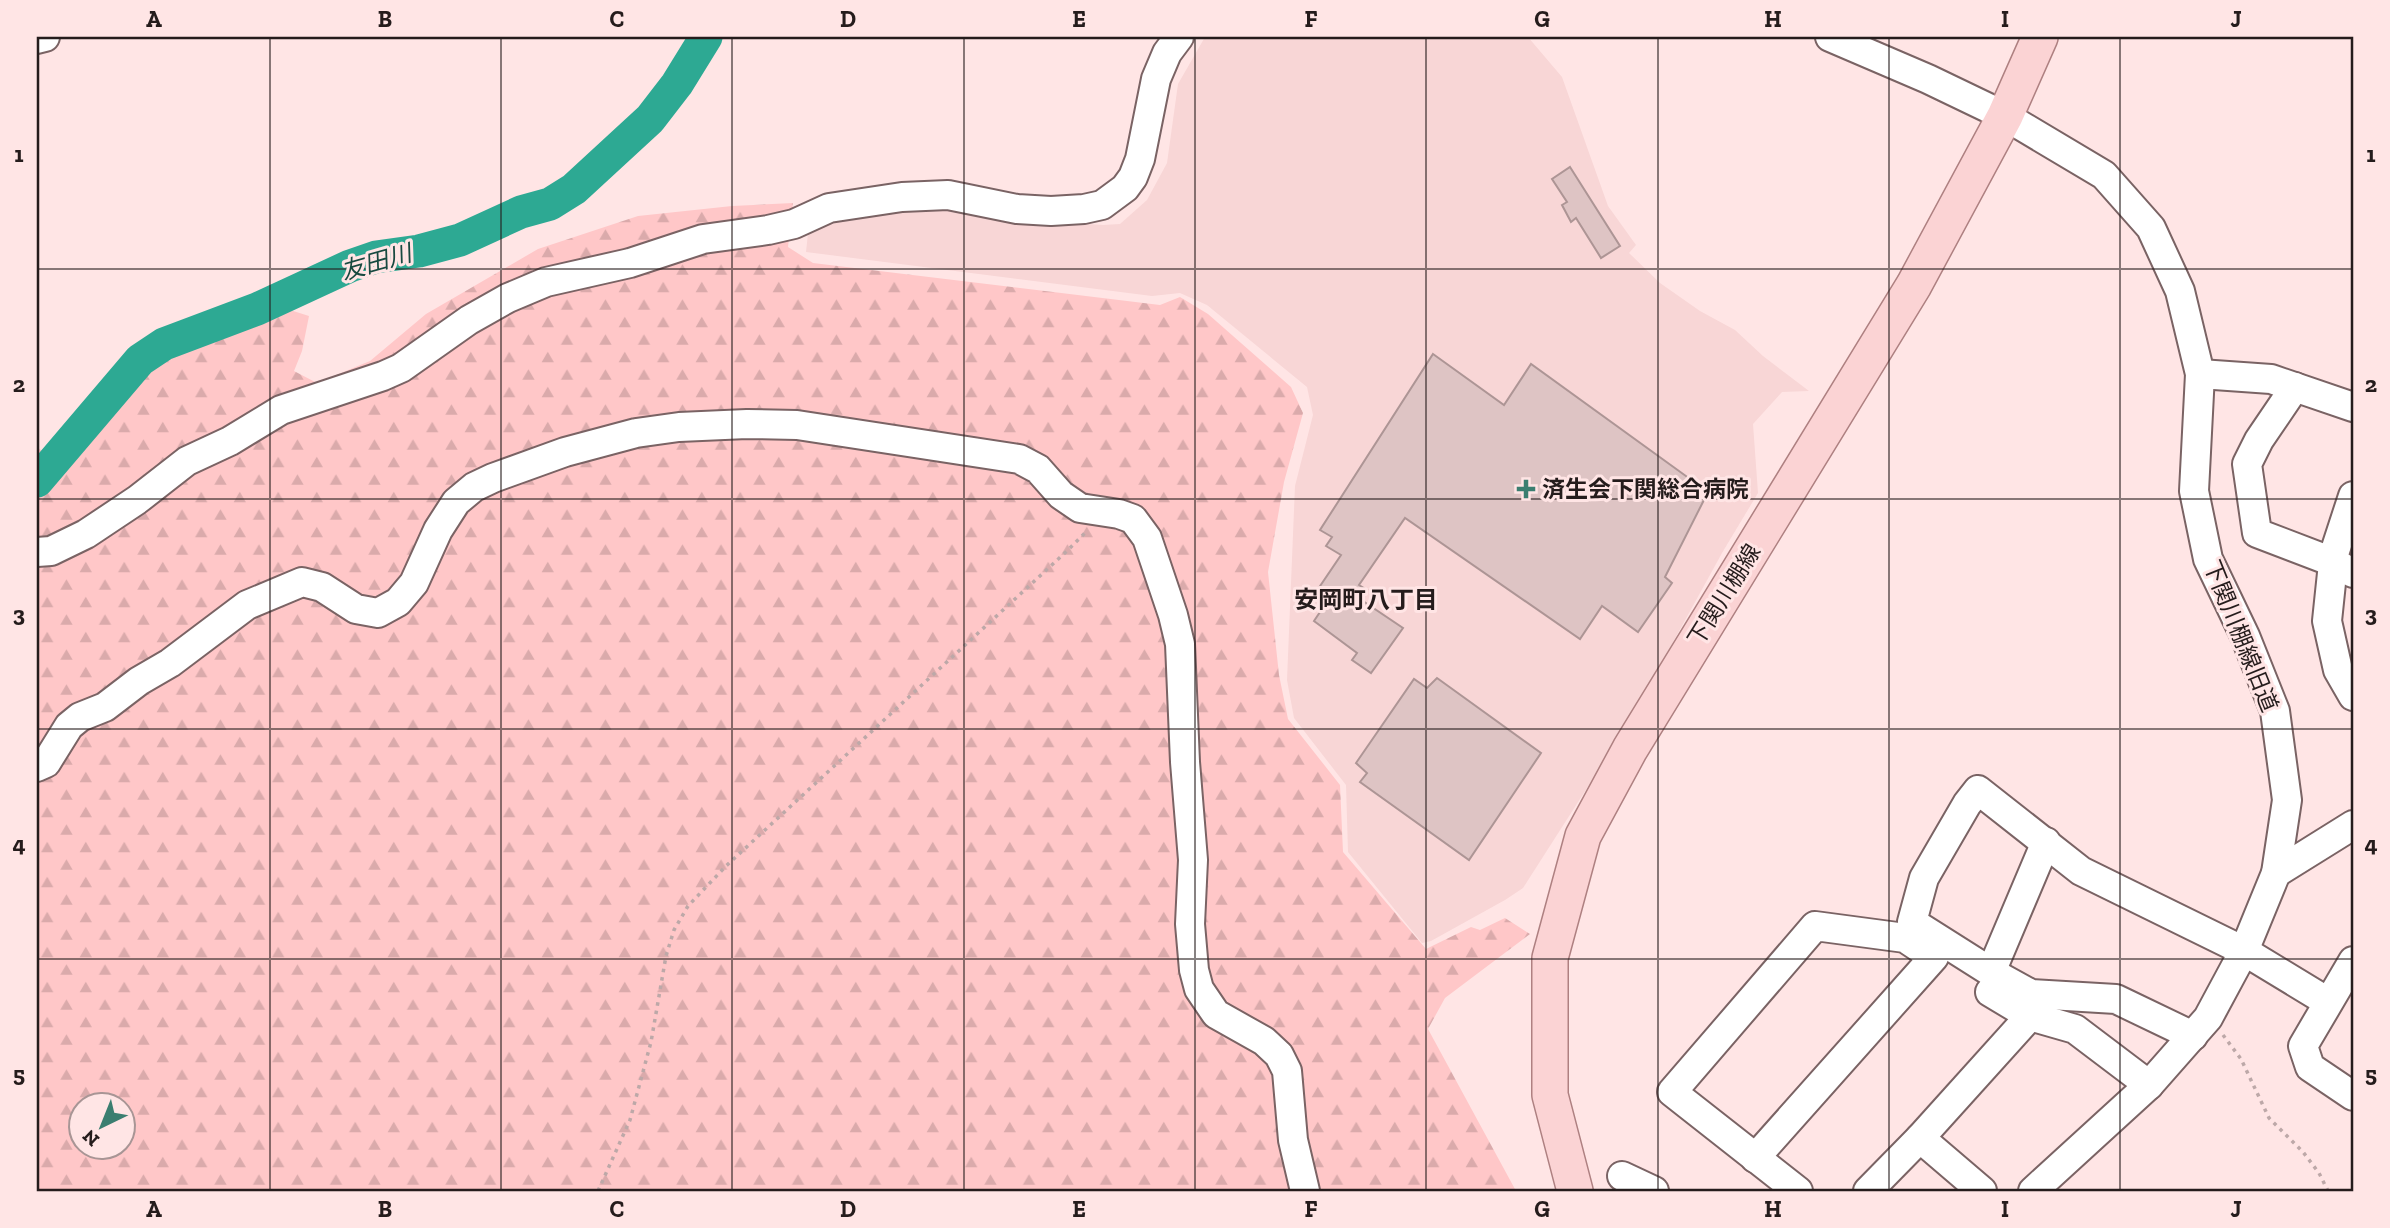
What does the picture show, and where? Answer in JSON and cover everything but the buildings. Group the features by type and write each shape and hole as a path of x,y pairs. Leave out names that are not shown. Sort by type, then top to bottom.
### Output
{"main road":[{"name":"下関川棚線","path":"1574,1191 1550,1095 1550,958 1583,836 1630,748 1914,285 2005,116 2039,37"}],"street":[{"path":"37,38 45,37"},
{"path":"37,552 51,551 86,534 137,500 187,461 229,441 281,410 401,368 469,320 508,298 546,282 630,262 703,239 794,224 830,208 902,197 948,195 1017,209 1051,211 1102,205 1125,188 1133,177 1140,159 1156,79 1167,54 1179,37"},
{"name":"下関川棚線旧道","path":"1830,37 2005,116 2104,175 2151,228 2180,291 2200,374 2194,491 2208,559 2245,636 2275,711 2287,800 2276,873 2244,951 2201,1027 2149,1085 2033,1191"},
{"path":"2200,374 2271,379 2353,407"},
{"path":"2295,387 2259,440 2247,464 2257,533 2343,568"},
{"path":"37,766 46,763 69,726 105,707 139,681 170,663 247,605 302,582 322,587 356,609 378,613 398,602 414,583 438,530 456,502 474,487 493,478 565,452 636,433 747,424 797,425 1019,459 1038,470 1061,495 1080,508 1119,514 1133,519 1143,529 1180,644 1192,860 1190,924 1194,970 1199,989 1216,1014 1264,1041 1279,1055 1287,1071 1293,1140 1299,1176 1305,1191"},
{"path":"2353,496 2334,554 2343,568 2327,621 2338,670 2353,696"},
{"path":"2201,1027 2116,999 2031,994 1912,922 1924,878 1978,790 2081,871 2244,951 2328,1002"},
{"path":"2276,873 2353,825"},
{"path":"1991,972 2046,842"},
{"path":"1798,1191 1672,1092 1815,926 1905,939 2030,1016 2075,1030 2149,1085"},
{"path":"1755,1158 1934,957"},
{"path":"2353,961 2303,1046 2310,1067 2353,1096"},
{"path":"1868,1191 1920,1138 2030,1016"},
{"path":"1920,1138 1982,1191"},
{"path":"1622,1176 1654,1191"}],"path":[{"path":"598,1191 630,1120 651,1042 666,956 674,930 688,906 726,866 1068,551 1104,512"},
{"path":"2201,1027 2230,1042 2269,1118 2303,1152 2319,1173 2328,1191"}],"shaded area":[{"name":"済生会下関総合病院","path":"1205,37 1528,37 1562,77 1608,206 1636,245 1629,253 1660,283 1700,311 1735,330 1763,356 1809,391 1782,392 1753,424 1758,493 1628,724 1523,888 1431,941 1422,943 1348,852 1346,785 1294,718 1287,680 1295,486 1313,415 1307,387 1207,305 1180,293 1152,296 806,252 809,224 856,209 980,204 1011,219 1120,224 1147,200 1167,163 1178,84"}],"green space":[{"path":"793,203 788,247 813,263 1160,305 1180,297 1208,314 1291,387 1303,413 1284,482 1268,572 1279,675 1288,719 1340,785 1343,852 1426,949 1471,927 1480,930 1505,918 1530,934 1445,998 1428,1029 1516,1191 37,1191 37,447 65,469 89,434 136,377 188,349 287,309 309,316 302,351 294,371 317,383 370,361 426,314 538,249 638,216 732,206"}],"waterway":[{"name":"友田川","path":"37,481 140,360 164,344 257,309 350,266 376,257 419,251 460,240 521,212 550,204 574,189 650,119 677,84 706,37"}],"place":[{"name":"済生会下関総合病院","path":"1526,489"}],"district":[{"name":"安岡町八丁目","path":"1366,599"}]}
